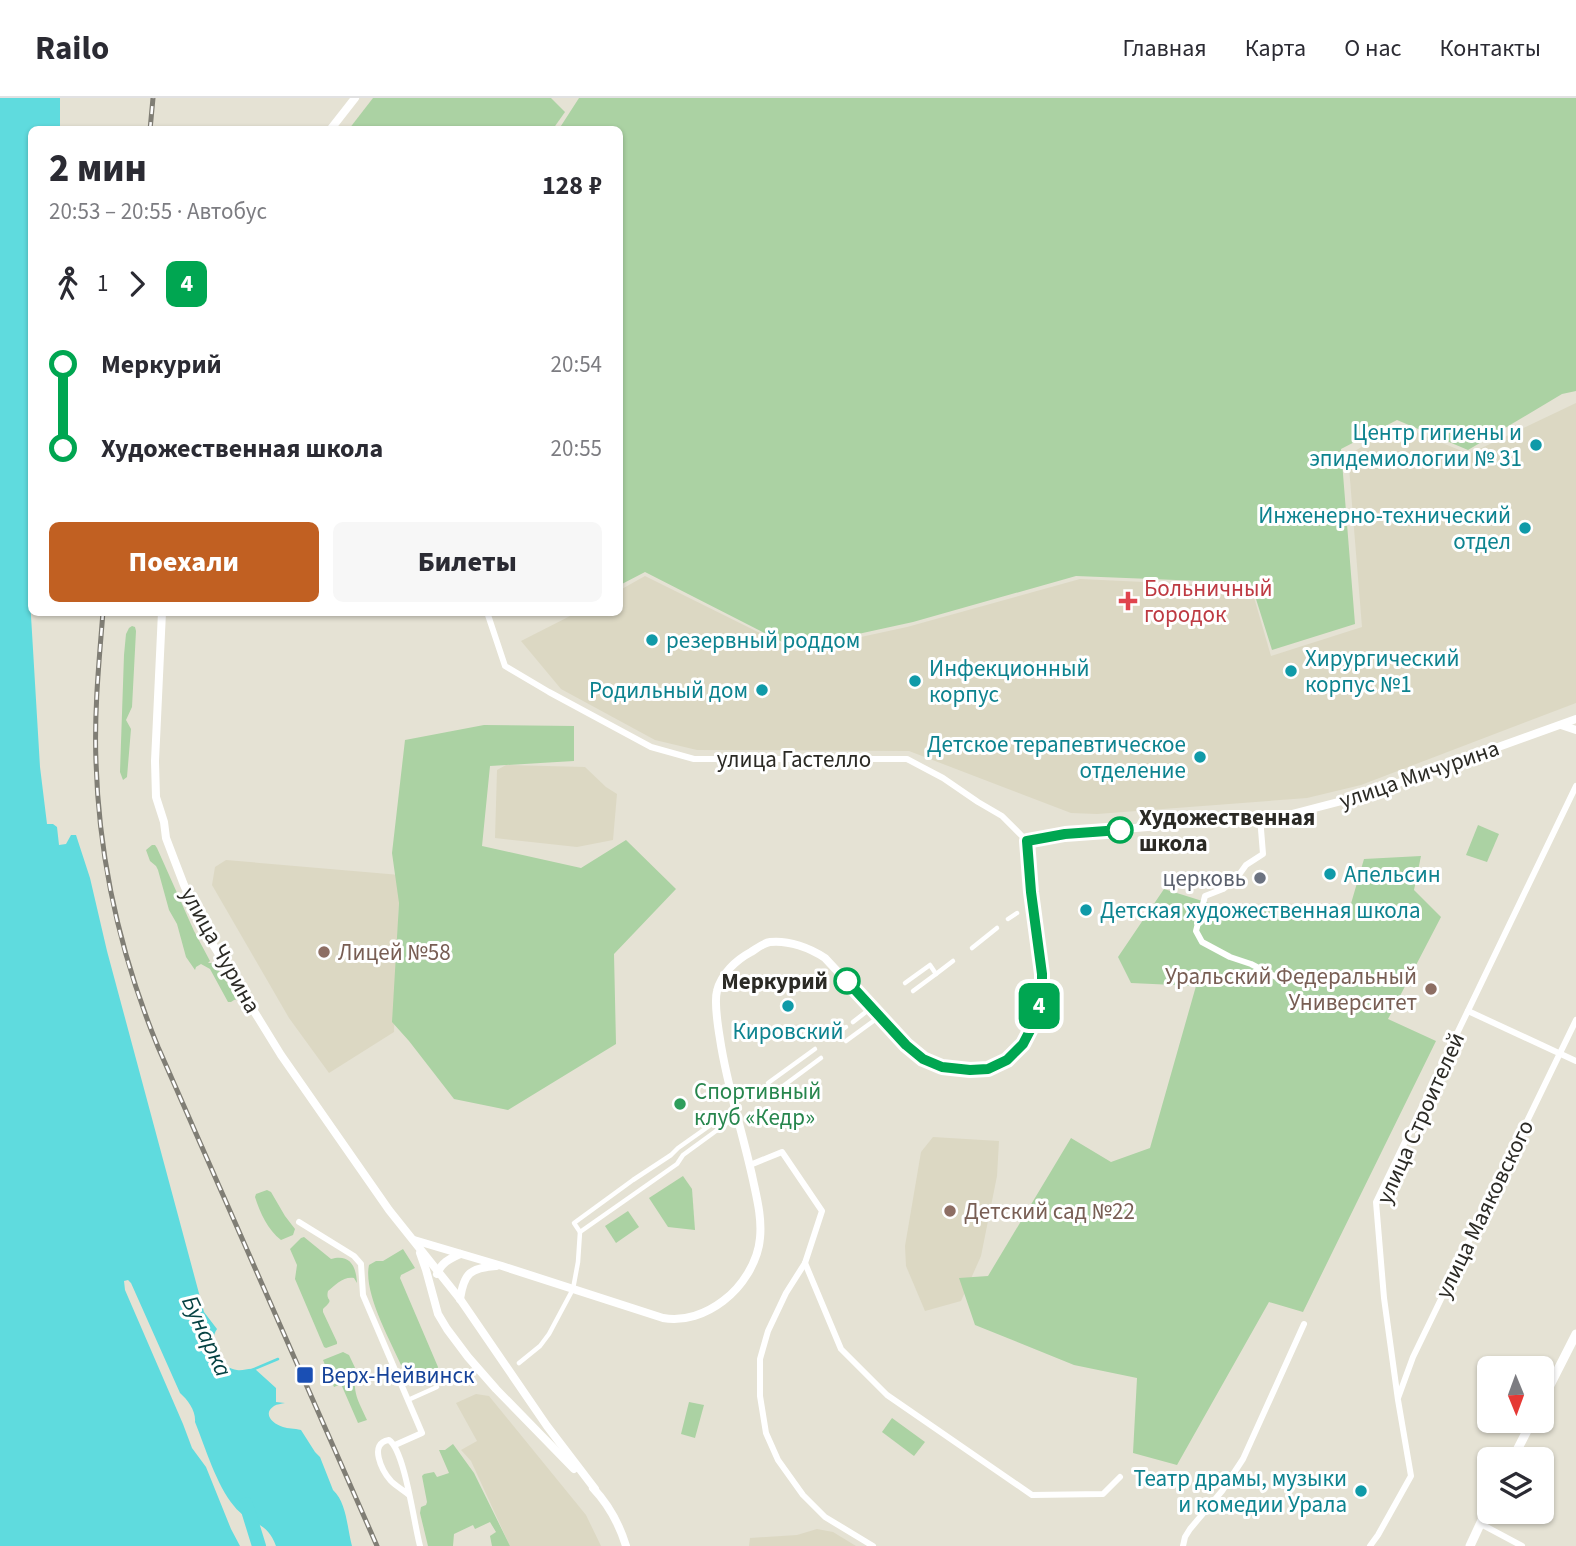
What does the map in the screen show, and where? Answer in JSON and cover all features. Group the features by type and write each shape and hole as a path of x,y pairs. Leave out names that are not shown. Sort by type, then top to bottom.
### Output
{"main road":[{"path":"1554,1377 1576,1334"},
{"path":"1470,1546 1481,1524"}],"street":[{"path":"333,126 355,98"},
{"name":"улица Чурина","path":"162,616 155,761 156,797 166,838 184,886 207,935 281,1055 389,1210 460,1299 594,1489"},
{"name":"улица Гастелло","path":"488,616 505,666 651,747 694,759 907,759 1003,816 1027,841"},
{"name":"улица Мичурина","path":"1027,841 1065,834 1288,815 1365,795 1576,719"},
{"path":"1561,725 1576,730"},
{"name":"улица Строителей","path":"1370,1546 1411,1476 1384,1298 1376,1202 1576,786"},
{"path":"1260,817 1263,854 1246,865 1236,880 1205,896 1196,931 1202,942 1284,981"},
{"path":"414,1240 672,1320 693,1317 718,1305 736,1290 752,1266 760,1241 760,1217 750,1165 723,1060 717,1023 716,992 728,969 768,942 803,947 825,958 906,1045 923,1059 942,1067 988,1069 1007,1060 1023,1044 1035,1021 1042,994 1027,841"},
{"path":"1008,919 1017,913"},
{"path":"972,948 997,928"},
{"path":"913,991 953,961"},
{"path":"905,983 930,965 936,974"},
{"path":"853,1022 872,1007"},
{"path":"1468,1011 1576,1061"},
{"path":"846,1041 880,1016"},
{"name":"улица Маяковского","path":"1398,1400 1413,1357 1576,1020"},
{"path":"840,1031 846,1027"},
{"path":"768,1083 815,1049"},
{"path":"775,1092 821,1058"},
{"path":"519,1363 540,1346 549,1334 573,1289 580,1232 574,1223 729,1112"},
{"path":"580,1232 677,1164 683,1155 731,1120"},
{"path":"750,1165 782,1152 822,1211 805,1263 786,1293 768,1331 760,1359 760,1396 766,1433 778,1460 803,1495 825,1517 873,1546"},
{"path":"299,1222 354,1256 361,1264 362,1292 422,1433 395,1445"},
{"path":"414,1240 426,1270 438,1314 457,1342 487,1379 607,1503 626,1546"},
{"path":"432,1292 438,1271 448,1259 460,1254"},
{"path":"805,1263 841,1349 887,1395 1032,1495 1103,1494 1120,1477"},
{"path":"460,1299 463,1284 471,1271 502,1266"},
{"path":"1183,1546 1185,1537 1222,1491 1243,1458 1304,1324"},
{"path":"407,1401 437,1387"},
{"path":"536,1431 544,1432 547,1426"},
{"path":"409,1495 390,1480 379,1459 378,1449 382,1442 389,1440 395,1445 409,1495 420,1546"},
{"path":"1481,1524 1522,1546"}],"shaded area":[{"name":"Больничный городок","path":"1576,403 1576,703 1361,785 1307,798 1097,814 1071,813 909,751 697,750 655,740 561,689 521,641 570,616 623,616 623,588 645,576 796,651 907,627 1080,579 1251,587 1271,656 1362,627 1348,455 1399,425 1469,454"},
{"path":"506,765 585,767 617,794 613,840 577,847 495,838 497,770"},
{"name":"Лицей №58","path":"226,860 400,875 394,1032 329,1073 289,1018 212,885 215,867"},
{"name":"Детский сад №22","path":"933,1137 999,1141 997,1176 981,1256 961,1301 925,1311 906,1266 905,1246 921,1152"},
{"path":"476,1394 489,1396 586,1515 601,1546 510,1546 471,1461 461,1450 477,1441 456,1403"},
{"path":"817,1529 833,1532 856,1546 749,1546 750,1538 797,1535"}],"green space":[{"path":"373,98 551,98 565,112 555,126 351,126"},
{"path":"579,98 1576,98 1576,391 1562,394 1468,450 1397,420 1341,449 1355,624 1272,650 1251,583 1076,576 913,622 794,648 645,572 623,583 623,126 561,126"},
{"path":"132,626 136,631 132,707 126,720 131,729 127,777 123,780 120,772 124,655 126,634"},
{"path":"484,725 574,726 574,761 490,766 482,846 581,868 626,840 676,889 614,954 616,1044 508,1110 454,1099 392,1022 399,903 392,853 405,740"},
{"path":"1478,825 1499,834 1487,862 1466,855"},
{"path":"152,845 157,848 210,961 208,963 214,963 238,999 228,1002 210,969 201,964 195,970 186,957 158,870 150,861 146,850"},
{"path":"1421,856 1414,890 1441,917 1388,1019 1436,1041 1303,1312 1269,1302 1177,1465 1133,1453 1137,1378 1074,1365 975,1325 959,1278 988,1276 1071,1138 1111,1162 1150,1148 1196,986 1131,983 1118,957 1164,889 1228,909 1350,907 1364,859"},
{"path":"683,1176 692,1189 695,1230 668,1227 649,1198"},
{"path":"267,1190 295,1229 293,1235 281,1240 265,1221 255,1197"},
{"path":"628,1211 639,1227 616,1243 605,1226"},
{"path":"304,1237 331,1259 343,1258 351,1263 356,1277 357,1283 354,1278 347,1278 328,1291 330,1301 323,1312 337,1344 326,1348 295,1279 297,1265 290,1249"},
{"path":"403,1249 415,1268 400,1278 438,1367 424,1386 418,1381 412,1367 401,1365 379,1316 368,1276 369,1265 383,1261"},
{"path":"343,1352 349,1355 357,1372 355,1391 367,1420 358,1423 341,1384 334,1387 323,1360"},
{"path":"689,1402 704,1405 695,1438 681,1434"},
{"path":"892,1418 925,1442 914,1456 882,1432"},
{"path":"453,1444 474,1473 510,1546 492,1546 490,1536 496,1532 490,1522 475,1529 473,1525 454,1534 453,1546 428,1546 420,1513 421,1507 427,1502 422,1476 434,1472 437,1477 449,1473 439,1450 445,1450"}],"water":[{"path":"0,98 60,98 60,126 28,126 28,616 31,616 40,767 47,824 57,827 59,845 66,844 71,835 76,835 90,878 107,951 204,1312 217,1329 213,1341 216,1354 231,1368 255,1369 276,1388 276,1402 285,1403 275,1405 271,1409 270,1418 283,1427 301,1430 320,1457 344,1509 352,1546 276,1546 268,1531 234,1506 212,1466 193,1410 180,1393 128,1280 124,1281 125,1290 192,1448 206,1467 240,1546 0,1546"}],"waterway":[{"path":"252,1370 278,1359"},
{"name":"Бунарка","path":"246,1504 259,1546"}],"railway":[{"path":"150,126 153,98"},
{"path":"103,616 96,724 98,799 107,872 122,942 158,1047 377,1546"}],"bus line":[{"name":"4","path":"847,981 906,1045 923,1059 942,1067 970,1070 988,1069 1007,1060 1023,1044 1035,1021 1042,994 1027,841 1065,834 1120,830"}],"place":[{"name":"Центр гигиены и эпидемиологии № 31","path":"1536,445"},
{"name":"Инженерно-технический отдел","path":"1525,528"},
{"name":"Больничный городок","path":"1128,601"},
{"name":"резервный роддом","path":"652,640"},
{"name":"Хирургический корпус №1","path":"1291,671"},
{"name":"Инфекционный корпус","path":"915,681"},
{"name":"Родильный дом","path":"762,690"},
{"name":"Детское терапевтическое отделение","path":"1200,757"},
{"name":"Художественная школа","path":"1120,830"},
{"name":"Апельсин","path":"1330,874"},
{"name":"церковь","path":"1260,878"},
{"name":"Детская художественная школа","path":"1086,910"},
{"name":"Лицей №58","path":"324,952"},
{"name":"Меркурий","path":"847,981"},
{"name":"Уральский Федеральный Университет","path":"1431,989"},
{"name":"Кировский","path":"788,1006"},
{"name":"Спортивный клуб «Кедр»","path":"680,1104"},
{"name":"Детский сад №22","path":"950,1211"},
{"name":"Верх-Нейвинск","path":"305,1375"},
{"name":"Театр драмы, музыки и комедии Урала","path":"1361,1491"}]}
